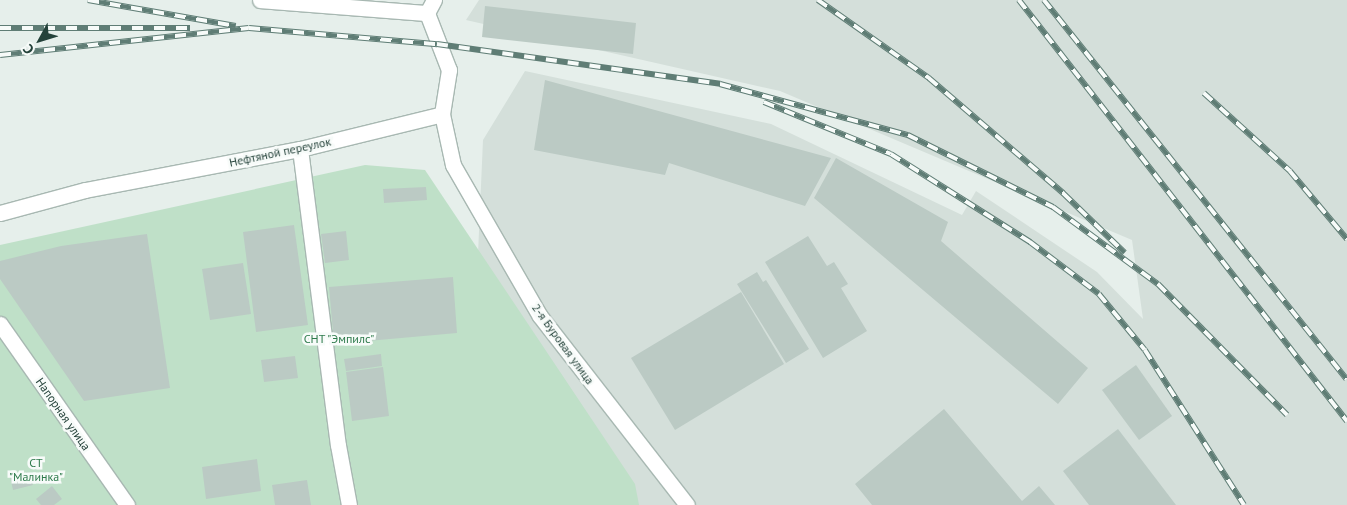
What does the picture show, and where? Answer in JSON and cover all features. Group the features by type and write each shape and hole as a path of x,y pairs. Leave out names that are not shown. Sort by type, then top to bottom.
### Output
{"street":[{"path":"260,0 430,6 449,70 442,114"},
{"name":"Нефтяной переулок","path":"0,213 85,190 300,149 442,114"},
{"name":"2-я Буровая улица","path":"442,114 453,165 540,316 687,505"},
{"path":"300,149 337,435 349,505"},
{"name":"Напорная улица","path":"0,324 127,505"}],"shaded area":[{"path":"479,0 1347,0 1347,505 504,505 474,345 483,140 525,71 771,124 962,215 976,191 1097,272 1143,319 1132,240 780,91 466,20"}],"green space":[{"name":"СНТ \"Эмпилс\"","path":"365,165 425,170 635,484 639,505 0,505 0,245"}],"building":[{"path":"485,6 636,23 633,54 482,37"},
{"path":"545,80 831,158 805,206 669,163 665,175 534,150"},
{"path":"836,158 948,222 941,241 1088,368 1058,404 814,198"},
{"path":"426,187 427,200 384,203 383,189"},
{"path":"294,225 308,325 256,332 243,232"},
{"path":"346,231 349,260 325,263 321,234"},
{"path":"147,234 170,388 84,401 0,279 0,261 61,246"},
{"path":"808,236 827,266 834,262 848,284 841,288 867,331 823,358 765,262"},
{"path":"243,263 251,314 210,320 202,269"},
{"path":"757,272 763,282 766,280 809,349 786,363 737,284"},
{"path":"453,277 457,333 334,344 329,287"},
{"path":"741,292 784,364 675,430 631,358"},
{"path":"381,354 382,366 346,371 344,359"},
{"path":"295,356 298,378 264,382 261,360"},
{"path":"1136,365 1172,416 1139,440 1102,390"},
{"path":"383,367 389,416 352,421 346,372"},
{"path":"944,409 1022,501 1039,486 1055,505 872,505 855,484"},
{"path":"1118,429 1176,505 1089,505 1063,471"},
{"path":"257,459 261,491 206,499 202,467"},
{"path":"29,472 33,485 13,490 10,477"},
{"path":"307,480 311,505 275,505 272,485"},
{"path":"52,486 62,499 54,505 41,505 36,499"}],"railway":[{"path":"88,0 236,26"},
{"path":"818,0 929,78 1063,193 1125,253"},
{"path":"1019,0 1347,421"},
{"path":"1044,0 1347,379"},
{"path":"0,28 190,28"},
{"path":"0,55 249,28 437,44 720,84 908,135 1053,207 1158,284 1287,415"},
{"path":"1204,93 1290,171 1347,239"},
{"path":"764,102 891,154 1030,242 1099,294 1145,350 1244,505"}],"park label":[{"name":"СТ \"Малинка\"","path":"36,470"}]}
